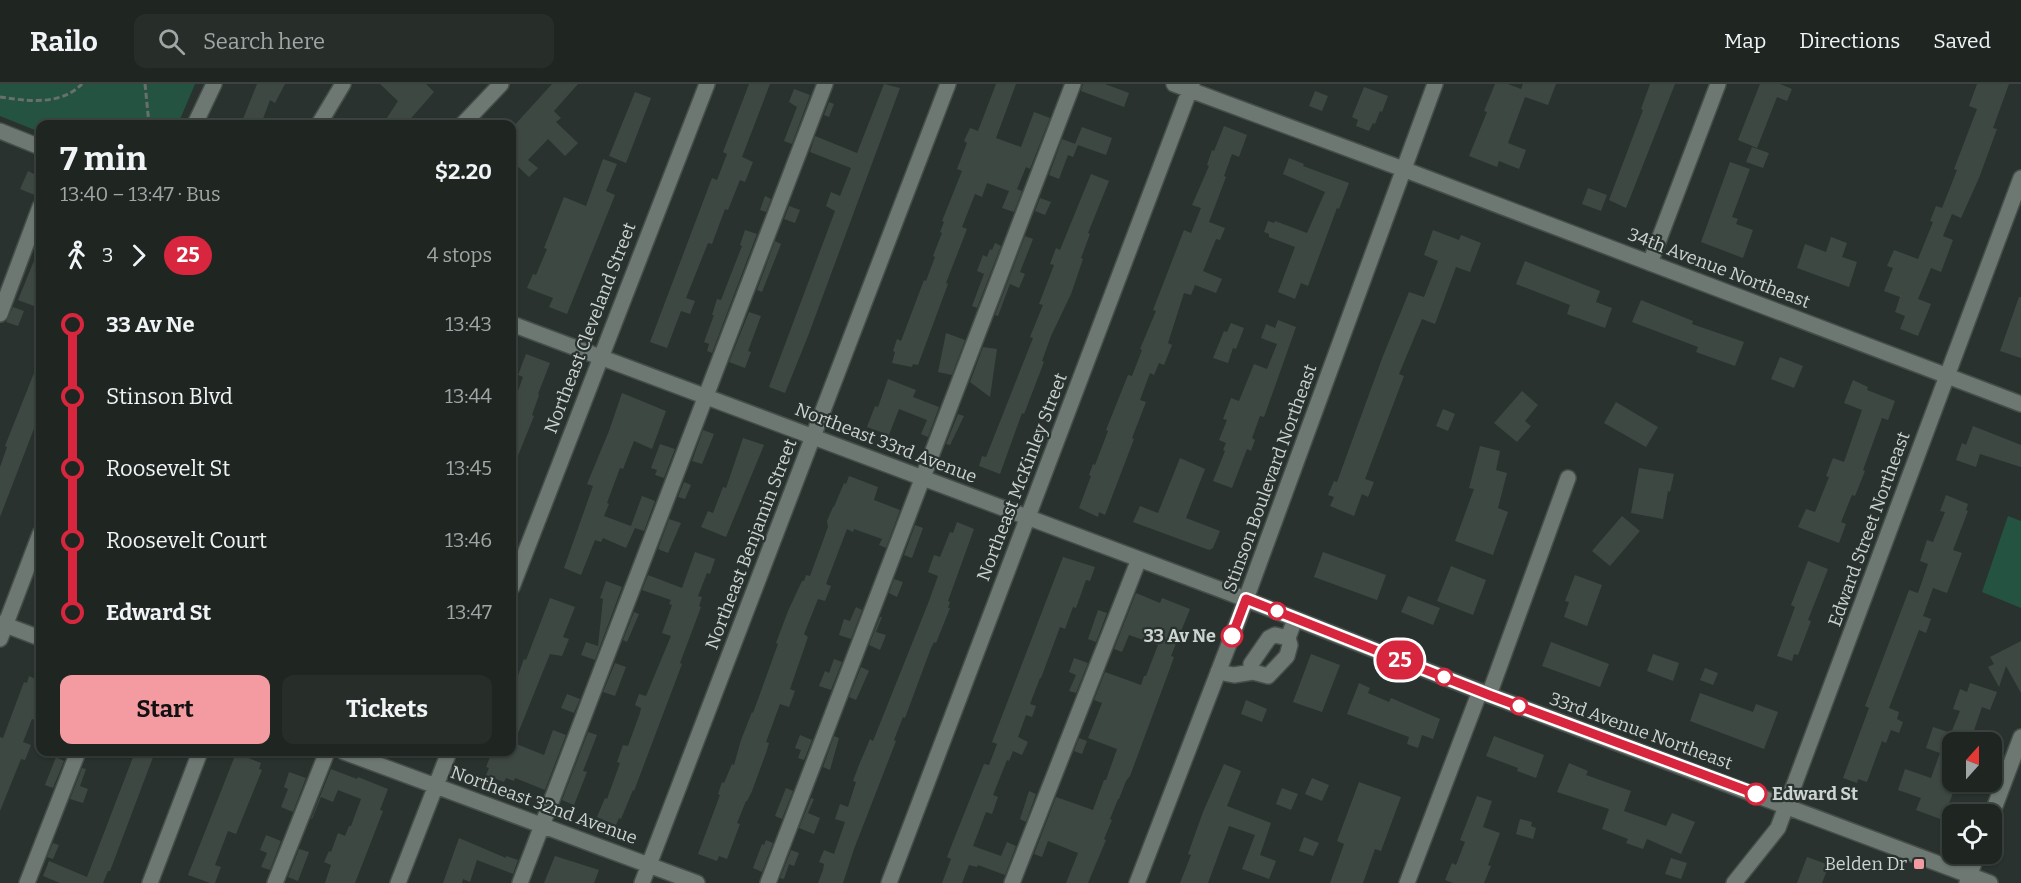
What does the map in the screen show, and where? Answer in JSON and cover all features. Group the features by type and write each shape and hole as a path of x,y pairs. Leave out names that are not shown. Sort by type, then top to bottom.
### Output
{"street":[{"path":"197,120 214,84"},
{"path":"321,120 343,84"},
{"path":"467,120 501,84"},
{"name":"Northeast Cleveland Street","path":"516,577 707,84"},
{"path":"520,883 825,84"},
{"name":"Northeast Benjamin Street","path":"642,883 948,84"},
{"path":"768,883 1072,84"},
{"name":"34th Avenue Northeast","path":"1174,84 1191,87 2021,404"},
{"name":"Stinson Boulevard Northeast","path":"1137,883 1246,599 1435,84"},
{"path":"1650,263 1718,84"},
{"name":"Northeast McKinley Street","path":"889,883 1191,87"},
{"path":"0,131 36,145"},
{"name":"Edward Street Northeast","path":"1734,883 1778,828 2021,178"},
{"path":"0,314 36,218"},
{"name":"Northeast 33rd Avenue","path":"516,325 1246,599"},
{"path":"1407,883 1568,478"},
{"path":"36,544 2,629 36,637"},
{"path":"1012,883 1139,558"},
{"name":"33rd Avenue Northeast","path":"1246,599 1484,693 1786,806 1968,879 1990,883"},
{"path":"1218,672 1234,675 1253,672 1268,676 1287,656 1290,645 1288,638 1295,618"},
{"path":"1253,672 1251,664 1269,638 1275,635 1288,638"},
{"path":"1996,804 2021,737"},
{"path":"27,883 76,756"},
{"path":"150,883 198,756"},
{"path":"275,883 325,756"},
{"name":"Northeast 32nd Avenue","path":"355,756 697,883"},
{"path":"398,883 447,756"},
{"path":"1968,879 1973,864"}],"path":[{"path":"0,97 35,102 58,98 76,90 82,84"},
{"path":"145,84 149,120"}],"green space":[{"path":"0,84 195,84 180,120 36,120 36,130 0,116"},
{"path":"2008,516 2021,521 2021,608 1982,592"}],"building":[{"path":"257,84 285,84 275,103 270,100 262,120 243,120"},
{"path":"380,84 426,84 434,92 410,120 386,120 398,101"},
{"path":"552,84 578,84 554,111 561,118 556,122 578,143 565,156 548,139 528,160 538,168 529,177 516,165 516,124"},
{"path":"749,84 770,84 742,157 753,162 745,182 740,180 728,210 725,209 712,244 708,243 686,298 695,301 690,314 681,311 667,348 650,342 712,178 717,180 727,154 723,152"},
{"path":"884,84 900,88 785,393 769,387 835,211 826,206 831,192 840,196 851,168 810,152 815,136 857,153"},
{"path":"996,84 1016,84 996,138 1021,147 1034,112 1050,118 1030,169 1026,167 1017,189 1022,191 1014,212 1002,208 1009,191 987,183 982,197 975,194 962,227 967,229 918,365 913,364 912,367 892,363 897,339 901,341 935,257 933,256 942,233 940,232 944,222 942,221 962,171 957,169 967,143 964,141 970,128 978,131"},
{"path":"1083,84 1105,84 1129,93 1124,107 1081,91"},
{"path":"1495,84 1508,84 1521,89 1523,84 1556,84 1548,105 1525,97 1508,143 1526,150 1519,169 1499,161 1497,167 1469,156 1487,112 1484,111"},
{"path":"1650,84 1675,84 1626,208 1609,200 1643,110 1641,109"},
{"path":"1760,84 1780,84 1792,89 1787,101 1777,97 1757,148 1738,140"},
{"path":"1977,84 2009,84 1993,128 1997,129 1979,178 1961,218 1952,214 1943,236 1953,240 1941,272 1931,268 1918,299 1931,304 1918,336 1900,329 1905,316 1895,312 1900,297 1884,291 1893,268 1887,266 1894,250 1918,259 1933,222 1930,221 1936,206 1942,208 1957,170 1954,169 1977,109 1969,106"},
{"path":"1364,87 1388,96 1382,112 1380,111 1375,124 1373,123 1369,131 1356,126 1358,120 1352,117"},
{"path":"794,89 810,95 792,144 784,141 797,107 789,102"},
{"path":"1315,91 1328,96 1322,111 1309,106"},
{"path":"635,92 651,98 626,163 609,156"},
{"path":"829,102 834,104 829,117 824,115"},
{"path":"1224,126 1247,135 1239,157 1232,154 1209,222 1225,228 1220,240 1216,239 1203,271 1222,279 1216,293 1195,285 1191,295 1184,293 1168,343 1172,345 1164,365 1159,363 1154,375 1150,373 1140,400 1146,402 1132,438 1134,439 1105,515 1099,512 1098,517 1079,508 1091,476 1089,475 1093,464 1095,465 1128,375 1132,376 1142,350 1140,349 1156,311 1153,310 1184,230 1191,233 1201,208 1192,205 1209,166 1207,165 1212,150 1214,151"},
{"path":"1082,127 1112,138 1106,155 1075,144"},
{"path":"1062,139 1078,145 1073,157 1068,155 1059,179 1049,175"},
{"path":"1752,147 1769,153 1763,168 1746,162"},
{"path":"1289,158 1304,164 1303,166 1349,183 1339,209 1337,208 1308,286 1301,283 1295,299 1278,292 1295,247 1269,237 1269,234 1264,232 1268,221 1274,223 1275,221 1307,233 1325,192 1283,174"},
{"path":"603,159 617,164 606,191 615,195 567,314 549,307 553,298 527,288 533,274 536,275 547,249 544,248 564,197 586,206"},
{"path":"1730,162 1750,169 1732,217 1738,219 1736,224 1753,230 1743,258 1701,242"},
{"path":"28,171 36,175 36,196 20,189"},
{"path":"1091,174 1109,181 1088,233 1090,234 1071,294 1051,336 1042,361 1044,362 1024,414 1022,413 1000,474 979,466 982,456 986,457 1033,338 1030,337 1043,305 1039,304 1054,265 1050,264 1056,248 1060,250"},
{"path":"1588,188 1607,195 1601,211 1582,204"},
{"path":"765,196 771,199 766,212 760,210"},
{"path":"1040,198 1051,202 1045,215 1035,211"},
{"path":"789,206 800,210 795,223 784,219"},
{"path":"745,230 757,234 712,353 707,351 709,344 704,342 717,299 721,300 742,246 740,245"},
{"path":"1433,230 1459,240 1461,235 1481,243 1470,272 1456,267 1435,324 1422,319 1399,374 1404,376 1365,479 1374,482 1368,497 1362,494 1354,516 1330,506 1334,497 1328,495 1334,481 1337,482 1409,292 1424,297 1438,261 1424,255"},
{"path":"1025,236 1033,239 1020,272 1025,274 1019,288 1010,284 998,316 995,315"},
{"path":"1831,237 1847,243 1842,257 1857,262 1849,287 1797,268 1805,244 1826,252"},
{"path":"775,241 781,244 762,292 757,290"},
{"path":"995,243 1001,246 977,308 972,306 984,274 977,271 983,255 987,257"},
{"path":"36,256 34,306 18,300"},
{"path":"1525,261 1600,291 1596,302 1612,308 1605,328 1567,314 1570,305 1516,284"},
{"path":"2019,297 2021,297 2021,358 2000,351"},
{"path":"1641,300 1693,321 1692,324 1744,342 1735,366 1696,352 1698,347 1632,322"},
{"path":"13,307 24,311 18,326 6,322"},
{"path":"749,312 761,316 748,351 751,352 745,368 729,362"},
{"path":"1278,320 1296,327 1264,417 1260,416 1252,438 1255,440 1251,451 1247,449 1232,488 1213,481 1225,451 1223,450 1226,443 1219,440 1227,420 1223,419 1231,398 1239,401 1254,364 1267,369 1277,344 1261,338 1266,324 1275,328"},
{"path":"1231,323 1244,328 1228,363 1213,358 1224,331 1227,332"},
{"path":"946,333 965,340 952,375 938,372"},
{"path":"983,347 997,349 990,397 970,382"},
{"path":"526,354 550,363 538,394 532,415 534,416 516,461 516,396 523,377 518,375"},
{"path":"1780,357 1803,366 1794,388 1771,379"},
{"path":"36,368 36,423 0,517 0,467 7,447 5,446"},
{"path":"888,379 916,390 913,397 939,407 928,437 921,434 927,420 899,409 889,435 867,427 875,406 878,407"},
{"path":"1853,380 1868,387 1867,390 1895,401 1888,420 1882,418 1863,470 1865,471 1841,522 1846,524 1839,543 1798,527 1806,509 1815,512 1829,477 1826,476 1833,458 1844,462 1862,410 1844,403"},
{"path":"1522,391 1538,405 1525,421 1531,426 1517,442 1494,423"},
{"path":"622,393 666,411 652,449 634,441 623,469 620,468 604,516 631,526 642,496 655,501 644,531 635,528 626,548 603,538 601,542 595,540 581,575 564,568 593,486 587,484"},
{"path":"1616,402 1658,427 1646,447 1604,423"},
{"path":"1443,409 1455,414 1448,431 1436,426"},
{"path":"958,414 964,416 950,445 946,444"},
{"path":"1973,426 2021,445 2021,467 1980,454 1976,467 1956,460 1962,443 1966,445"},
{"path":"703,430 714,434 702,464 692,461"},
{"path":"743,438 764,445 726,537 701,527 708,511 713,513 723,487 726,488"},
{"path":"660,444 675,449 664,478 655,475 657,470 651,468"},
{"path":"1480,446 1500,451 1496,470 1507,473 1498,508 1508,512 1493,555 1455,541 1474,489 1469,488"},
{"path":"1180,458 1205,469 1186,518 1220,531 1213,548 1209,550 1133,522 1140,506 1158,513"},
{"path":"1639,468 1674,474 1663,519 1631,513"},
{"path":"849,476 878,487 874,500 900,510 886,548 879,545 882,539 854,529 853,532 847,529 826,584 831,586 825,601 818,599 804,634 808,637 790,689 795,691 789,707 780,704 766,742 769,743 766,753 737,823 740,824 727,859 719,856 717,861 698,854 720,795 718,794 722,782 724,783 732,764 734,765 788,611 802,581 806,575 810,576 828,527 827,521"},
{"path":"684,482 691,485 685,499 678,497"},
{"path":"1946,495 1968,504 1966,510 1968,511 1953,550 1962,553 1947,593 1933,588 1923,616 1931,619 1926,633 1919,630 1889,708 1899,712 1897,719 1903,722 1899,733 1891,730 1886,743 1882,741 1867,782 1858,779 1857,783 1843,778 1869,708 1865,706 1909,590 1918,593 1928,564 1920,561 1927,540 1933,542 1945,512 1940,511"},
{"path":"1622,516 1640,531 1610,566 1592,551"},
{"path":"669,519 681,523 668,553 658,549"},
{"path":"957,522 974,529 948,601 950,602 948,608 950,608 936,643 934,642 931,648 905,718 903,717 894,740 896,741 843,883 818,883 824,864 819,862 824,850 834,854 845,822 835,819 840,804 848,807 859,765 870,739 873,741 938,576 928,572 934,555 940,557 950,532 953,533"},
{"path":"915,525 923,528 912,558 904,555"},
{"path":"695,552 715,559 698,596 702,597 699,606 701,607 680,663 682,664 634,791 616,825 597,817 605,798 607,799 620,763 617,762 623,745 628,746 640,713 641,708 635,705 639,694 646,696 671,636 662,633 672,605 669,604 671,600 642,590 648,575 682,588"},
{"path":"1323,552 1386,575 1377,600 1314,577"},
{"path":"1063,557 1095,567 1090,581 1086,580 1076,608 1073,607 1065,629 1060,627 1030,704 1036,706 1032,717 1026,715 1018,737 1028,742 1022,755 1013,751 1009,761 1007,760 993,795 998,797 992,814 986,812 973,846 1001,856 1007,842 1016,846 1005,875 978,865 977,867 969,865 962,883 942,883 951,859 947,857 984,764 989,765 997,744 992,742"},
{"path":"1808,561 1828,569 1808,620 1811,621 1798,655 1794,654 1792,661 1777,656 1795,607 1791,605"},
{"path":"1451,566 1486,580 1473,615 1437,601"},
{"path":"1575,575 1602,585 1587,626 1564,617 1569,602 1565,601"},
{"path":"894,579 903,582 897,597 889,593"},
{"path":"606,581 622,587 595,660 581,655 586,642 598,646 603,599 600,598"},
{"path":"1136,593 1160,603 1162,598 1190,609 1171,656 1174,657 1130,776 1110,819 1112,820 1104,839 1106,840 1088,883 1066,883 1078,853 1048,841 1042,857 1034,854 1056,797 1093,810 1104,780 1106,780 1117,749 1088,738 1102,703 1094,700 1105,672 1141,685 1158,645 1129,635 1122,652 1114,649"},
{"path":"1408,596 1440,608 1433,625 1401,612"},
{"path":"550,598 575,607 563,637 569,639 562,656 550,654 516,738 516,681 524,659 526,660"},
{"path":"856,607 862,610 851,639 839,635 844,619 850,621"},
{"path":"1098,610 1107,613 1096,642 1088,639"},
{"path":"634,612 639,614 627,642 623,640"},
{"path":"880,617 882,617 876,632 886,635 880,650 869,645"},
{"path":"2021,641 2021,693 2006,666 1999,687 1988,667 1994,664 1990,657"},
{"path":"1551,642 1609,664 1600,687 1542,666"},
{"path":"1311,654 1340,665 1322,712 1293,702"},
{"path":"1653,654 1679,663 1673,681 1647,671"},
{"path":"1074,658 1088,663 1076,693 1069,691 1076,675 1069,672"},
{"path":"834,659 842,662 831,690 819,686 825,671 829,673"},
{"path":"615,663 626,667 615,696 603,692"},
{"path":"861,667 869,671 856,700 849,697"},
{"path":"1705,668 1718,673 1713,685 1700,680"},
{"path":"29,676 36,679 36,720 32,719 23,742 31,745 25,760 21,759 0,811 0,737 3,738 24,682 27,683"},
{"path":"1359,683 1370,688 1368,693 1389,702 1391,698 1440,719 1433,739 1422,735 1418,748 1407,744 1409,737 1347,714"},
{"path":"1970,683 1997,692 1990,710 1982,707 1973,732 1951,732 1960,711 1953,709 1960,689 1967,692"},
{"path":"1700,693 1753,712 1756,704 1778,712 1764,749 1690,721"},
{"path":"567,694 580,699 574,713 561,708"},
{"path":"1246,700 1267,709 1262,722 1241,714"},
{"path":"1933,727 1948,732 1942,732 1942,792 1953,792 1949,804 1942,804 1942,820 1916,810 1921,798 1898,790 1905,769 1931,778 1940,753 1926,748"},
{"path":"553,730 566,735 545,790 515,778 514,781 506,778 504,782 486,775 489,768 486,767 490,756 516,756 516,744 544,755"},
{"path":"588,732 597,735 583,771 587,772 574,805 562,800"},
{"path":"800,735 812,740 804,760 798,758 801,750 795,748"},
{"path":"834,736 839,738 830,770 823,767"},
{"path":"1494,736 1544,755 1536,778 1517,771 1518,768 1486,756"},
{"path":"1079,738 1087,741 1082,754 1074,751"},
{"path":"133,756 153,756 110,871 103,883 60,883 43,876 49,861 87,877"},
{"path":"235,756 244,756 261,763 259,769 262,770 236,834 228,831 215,865 221,867 215,883 188,875"},
{"path":"56,757 64,761 53,788 45,785"},
{"path":"1569,763 1588,771 1586,775 1631,791 1624,811 1666,826 1672,813 1695,822 1681,854 1647,839 1643,849 1626,843 1628,839 1602,829 1609,809 1557,792"},
{"path":"1224,764 1241,771 1227,806 1271,823 1260,855 1276,861 1269,879 1242,869 1255,835 1229,826 1208,883 1180,883 1191,855 1188,854 1203,812"},
{"path":"82,768 86,769 80,786 88,789 83,803 70,799"},
{"path":"331,769 388,789 380,810 383,811 355,883 325,883 331,865 324,862 329,851 331,852 338,833 345,836 351,826 361,799 338,790 333,802 321,797 311,819"},
{"path":"289,772 306,778 293,812 281,807 288,789 284,787"},
{"path":"1312,778 1329,785 1322,801 1305,794"},
{"path":"1359,782 1401,797 1381,851 1375,849 1363,883 1330,883 1344,844 1337,841"},
{"path":"786,788 793,791 782,819 775,816"},
{"path":"1282,788 1298,794 1291,810 1276,804"},
{"path":"1029,791 1036,794 1026,822 1020,819"},
{"path":"1477,796 1492,801 1483,827 1500,833 1488,865 1491,866 1484,883 1453,883 1445,880 1452,863 1456,865 1465,842 1460,840"},
{"path":"811,798 814,799 808,813 820,818 814,834 799,828"},
{"path":"1520,819 1532,822 1531,826 1536,828 1533,839 1516,834"},
{"path":"266,835 281,841 270,870 261,867 267,853 260,850"},
{"path":"1304,837 1319,843 1313,856 1299,851"},
{"path":"459,838 506,858 506,856 518,860 513,874 477,860 470,882 463,879 462,883 443,883"},
{"path":"766,840 773,843 762,872 753,868 762,844 764,845"},
{"path":"53,843 59,845 53,859 47,857"},
{"path":"299,849 309,852 298,881 288,877"},
{"path":"791,850 799,853 794,866 789,864 784,879 780,878"},
{"path":"555,856 599,870 594,883 544,883"},
{"path":"1807,857 1829,865 1822,883 1797,883"},
{"path":"1671,858 1687,863 1681,879 1665,874"}],"bus line":[{"name":"25","path":"1232,636 1246,599 1489,695 1756,794"}],"place":[{"name":"33 Av Ne","path":"1232,636"},
{"name":"Edward St","path":"1756,794"},
{"name":"Belden Dr","path":"1919,864"}]}
